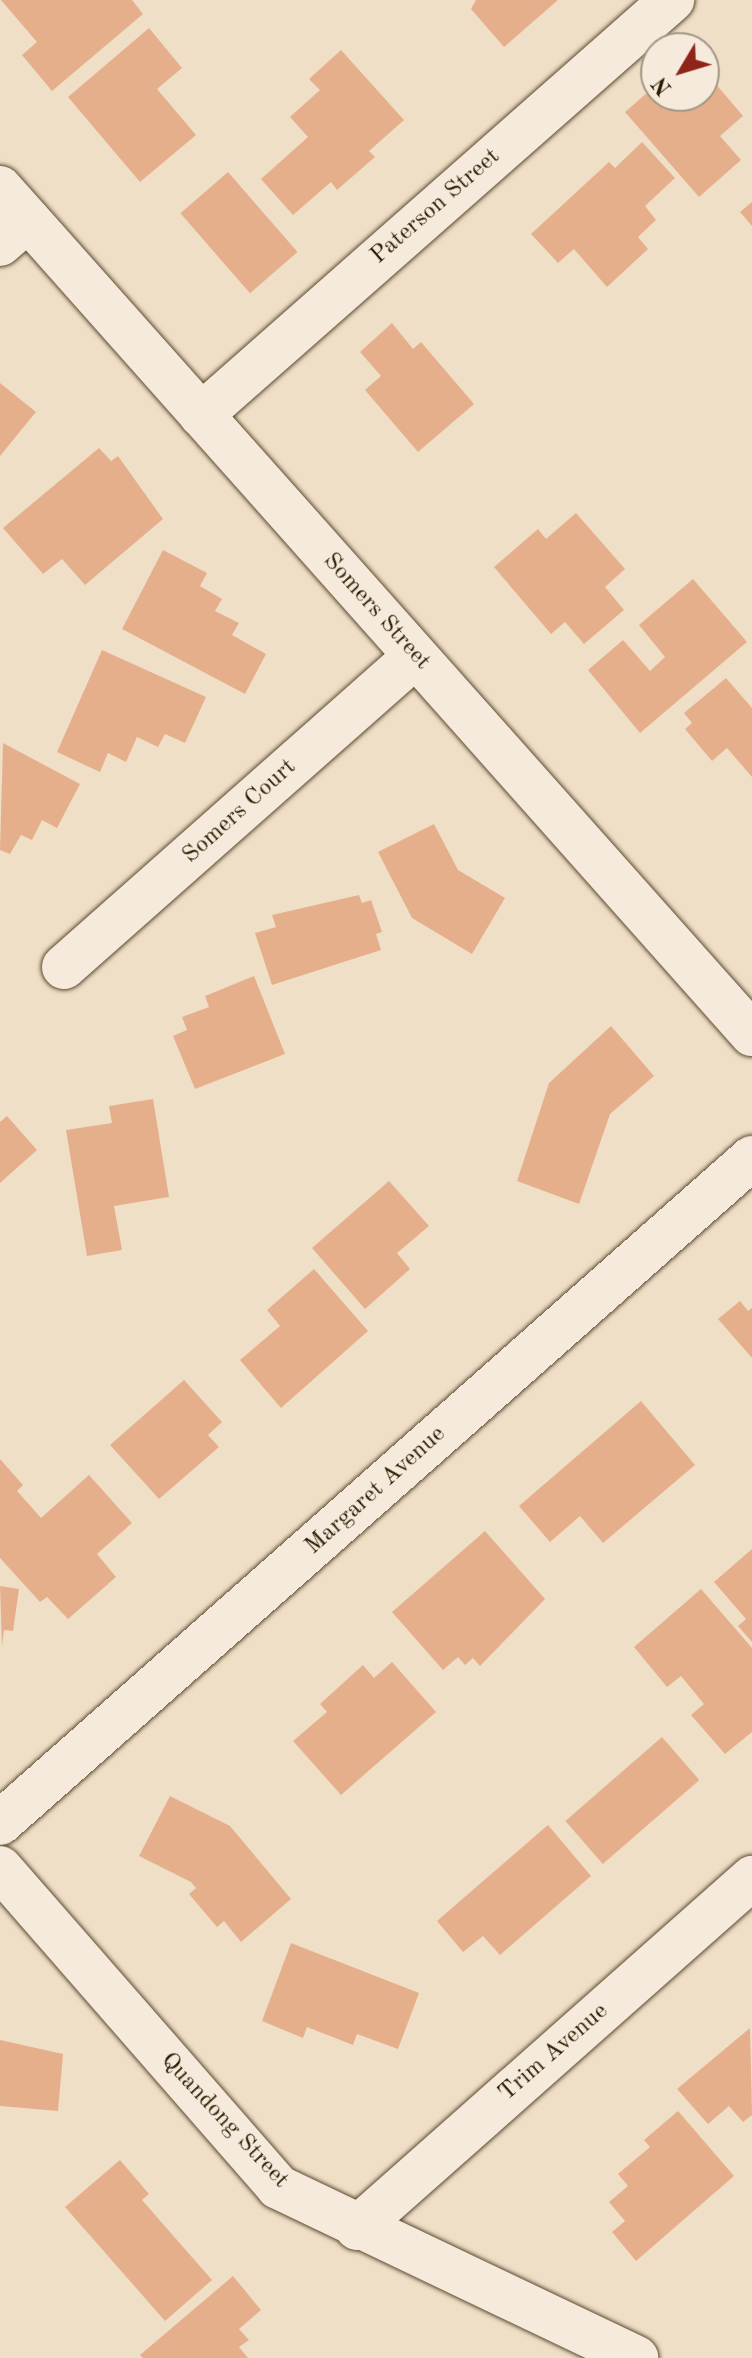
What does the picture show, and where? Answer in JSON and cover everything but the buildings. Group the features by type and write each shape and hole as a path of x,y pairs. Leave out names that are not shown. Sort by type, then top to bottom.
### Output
{"street":[{"name":"Paterson Street","path":"201,415 672,0"},
{"name":"Somers Street","path":"9,217 201,415 752,1034"},
{"name":"Somers Court","path":"64,967 415,656"},
{"name":"Margaret Avenue","path":"0,1823 752,1158"},
{"name":"Quandong Street","path":"0,1868 278,2187 357,2228 636,2358"},
{"name":"Trim Avenue","path":"357,2228 752,1878"}]}
